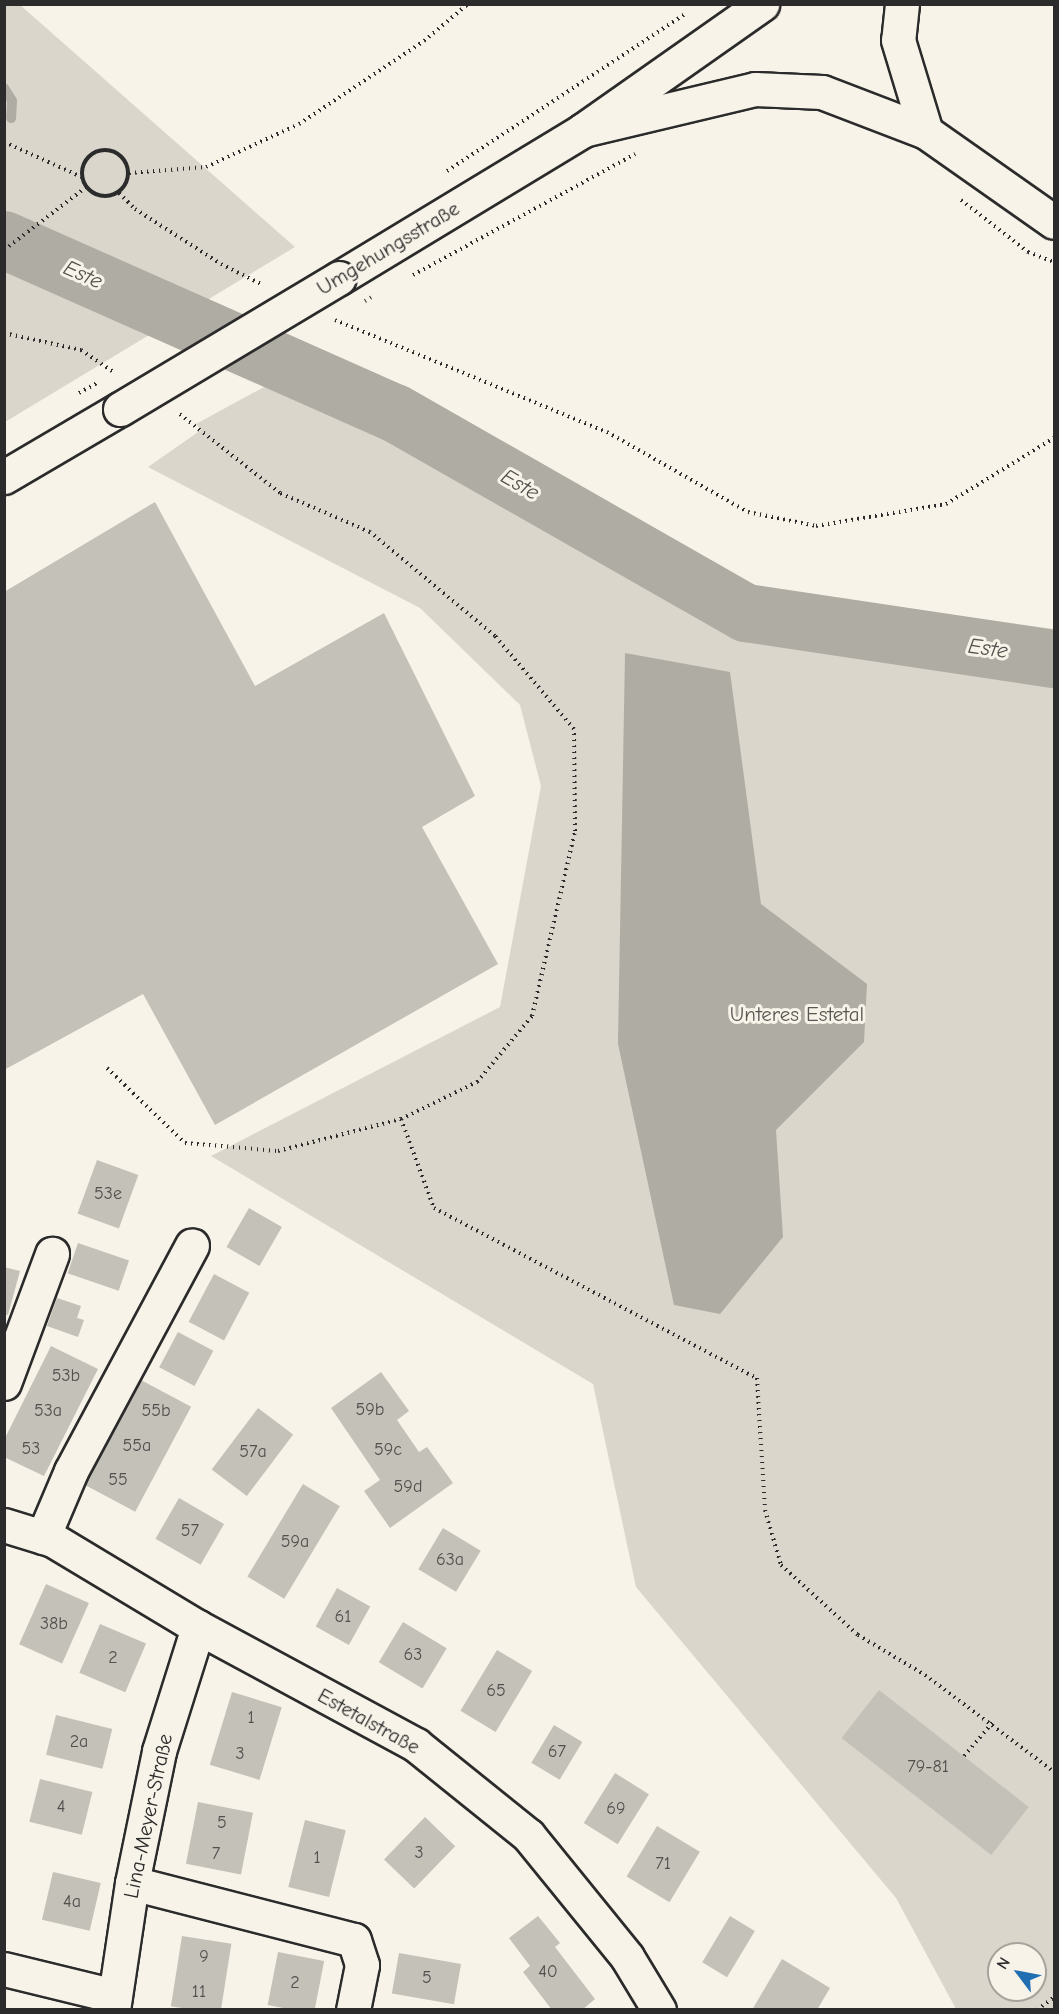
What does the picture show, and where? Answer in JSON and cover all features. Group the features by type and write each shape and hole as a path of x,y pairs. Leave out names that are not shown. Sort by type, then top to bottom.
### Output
{"street":[{"name":"Umgehungsstraße","path":"4,477 583,130 762,4"},
{"path":"902,4 898,40 926,132"},
{"path":"583,130 755,89 822,92 926,132 1054,222"},
{"path":"43,1537 71,1471 192,1245"},
{"path":"4,1383 52,1254"},
{"name":"Estetalstraße","path":"4,1525 43,1537 198,1627 416,1745 528,1835 627,1957 659,2010"},
{"name":"Lina-Meyer-Straße","path":"114,2003 132,1883 159,1751 198,1627"},
{"path":"132,1883 354,1940 362,1965 353,2010"},
{"path":"4,1969 114,2003"}],"path":[{"path":"129,173 206,167 298,124 424,41 468,4"},
{"path":"445,172 690,11"},
{"path":"4,142 82,177"},
{"path":"104,150 124,159 129,173 119,193 105,197 86,187 82,177 85,162 104,150"},
{"path":"406,279 639,151"},
{"path":"4,250 86,187"},
{"path":"119,193 135,209 220,264"},
{"path":"958,197 1028,252 1054,262"},
{"path":"375,295 385,290"},
{"path":"4,333 81,350 119,375"},
{"path":"364,335 607,432 748,512 816,526 946,504 1054,438"},
{"path":"107,1068 185,1143 278,1151 401,1119 477,1082 532,1016 575,831 574,729 495,636 370,532 280,493 167,406"},
{"path":"401,1119 434,1208 757,1378 765,1510 781,1564 858,1635 993,1722 1054,1772"},
{"path":"964,1756 993,1722"},
{"path":"1037,2010 1054,1997"}],"green space":[{"path":"19,4 295,247 5,422 4,5"},
{"name":"Unteres Estetal","path":"321,356 407,391 750,587 1054,629 1054,2009 956,2009 896,1898 636,1587 593,1384 211,1156 500,1007 541,786 520,705 420,608 148,467 201,430 196,424"}],"shaded area":[{"path":"625,653 730,672 761,904 867,984 864,1042 776,1130 783,1237 720,1314 674,1305 618,1044"}],"building":[{"path":"155,502 255,686 384,613 475,796 422,827 498,964 215,1125 143,994 4,1070 4,592"},
{"path":"97,1160 138,1175 119,1229 78,1214"},
{"path":"249,1208 282,1227 259,1266 226,1247"},
{"path":"78,1243 129,1261 119,1291 68,1273"},
{"path":"4,1267 20,1271 8,1315 4,1314"},
{"path":"214,1274 249,1293 224,1340 189,1322"},
{"path":"57,1298 81,1306 77,1318 84,1320 78,1337 47,1326"},
{"path":"178,1332 213,1351 195,1386 159,1367"},
{"path":"51,1346 98,1369 44,1476 4,1457 4,1440"},
{"path":"381,1372 409,1411 397,1420 419,1452 427,1447 453,1483 390,1528 364,1491 380,1480 331,1408"},
{"path":"139,1379 191,1407 135,1512 83,1484"},
{"path":"258,1408 293,1434 247,1496 212,1469"},
{"path":"303,1484 340,1506 284,1599 247,1577"},
{"path":"179,1498 224,1524 201,1565 156,1539"},
{"path":"443,1528 481,1551 456,1592 418,1569"},
{"path":"46,1584 89,1603 62,1663 19,1644"},
{"path":"337,1588 370,1606 349,1645 316,1626"},
{"path":"403,1622 447,1648 423,1689 379,1662"},
{"path":"100,1624 146,1644 125,1692 79,1673"},
{"path":"497,1650 532,1671 496,1732 460,1711"},
{"path":"879,1690 1029,1807 991,1855 841,1738"},
{"path":"232,1692 282,1707 260,1780 210,1765"},
{"path":"56,1715 112,1729 102,1769 46,1755"},
{"path":"554,1725 582,1742 560,1780 531,1763"},
{"path":"615,1773 649,1794 618,1844 584,1823"},
{"path":"40,1779 92,1792 82,1835 29,1822"},
{"path":"198,1802 253,1813 241,1875 186,1864"},
{"path":"425,1817 455,1846 414,1889 384,1859"},
{"path":"305,1820 346,1830 329,1897 288,1887"},
{"path":"657,1826 700,1852 669,1902 627,1877"},
{"path":"53,1872 101,1883 90,1931 42,1920"},
{"path":"538,1916 560,1943 555,1947 595,1999 582,2010 552,2010 523,1972 530,1966 509,1938"},
{"path":"730,1916 755,1931 727,1977 702,1962"},
{"path":"182,1936 231,1944 221,2010 195,2010 171,2006"},
{"path":"278,1952 324,1961 315,2010 293,2010 268,2005"},
{"path":"399,1953 461,1964 454,2004 392,1993"},
{"path":"782,1959 830,1988 817,2010 752,2010"}],"waterway":[{"path":"4,88 12,101 11,118"},
{"name":"Este","path":"4,240 395,413 746,613 1054,659"}]}
